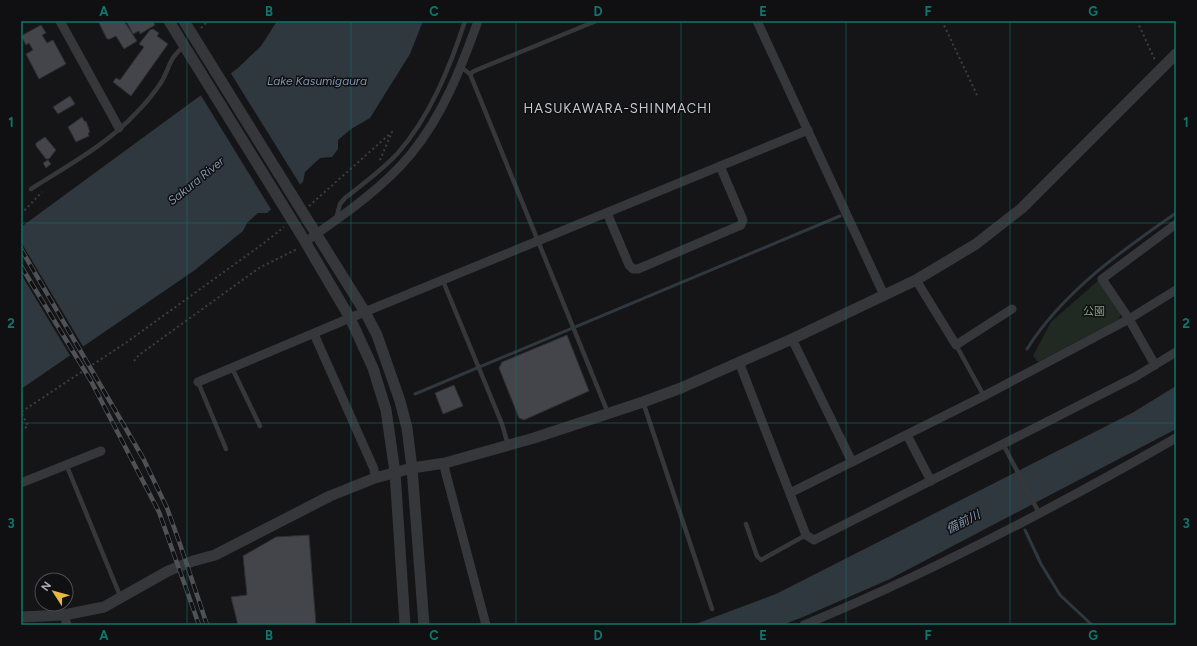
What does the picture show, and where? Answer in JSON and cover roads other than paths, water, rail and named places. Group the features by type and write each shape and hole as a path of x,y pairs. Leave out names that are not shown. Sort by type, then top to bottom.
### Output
{"street":[{"path":"60,21 119,128"},
{"path":"169,21 303,237 350,318 373,368 386,410 395,472 405,625"},
{"path":"184,21 365,312 377,335 395,383 406,428 412,468 424,625"},
{"path":"303,237 316,234 336,220 380,184 410,155 425,136 442,108 462,67 478,21"},
{"path":"757,21 884,295"},
{"path":"21,617 66,620 96,610 121,598 168,571 192,561 215,555 330,496 375,478 412,468 445,462 508,445 609,414 681,388 792,339 916,280 976,244 1022,208 1176,54"},
{"path":"198,382 808,130"},
{"path":"607,213 629,265 633,269 638,269 741,225 743,220 720,166"},
{"path":"1155,365 1129,319 1102,279 1176,224"},
{"path":"916,280 956,345 1012,309"},
{"path":"790,493 984,396 1129,319 1176,290"},
{"path":"314,334 374,469 375,478"},
{"path":"792,339 852,462"},
{"path":"739,362 806,535 814,540 1135,377 1176,352"},
{"path":"907,435 931,481"},
{"path":"804,625 876,594 1176,438"},
{"path":"21,483 101,451"},
{"path":"445,462 444,470 486,625"}],"lane":[{"path":"336,220 340,204 345,198 397,154 415,129 444,76 465,21"},
{"path":"470,74 474,71 596,21"},
{"path":"31,189 109,138 138,112 162,80 172,57 186,49"},
{"path":"462,67 470,74 609,414"},
{"path":"443,281 502,424 508,445"},
{"path":"956,345 984,396"},
{"path":"232,368 260,426"},
{"path":"198,382 226,449"},
{"path":"643,402 712,609"},
{"path":"1003,444 1038,511"},
{"path":"66,464 121,598"},
{"path":"746,524 757,556 761,560 806,535"}],"water":[{"path":"277,21 423,21 410,54 370,118 351,129 338,140 338,149 332,157 320,158 305,172 303,182 267,213 258,213 247,223 243,231 195,270 21,389 21,227 238,68 261,46"},
{"name":"備前川","path":"1176,386 1176,429 890,579 782,625 693,625 776,594 1132,413"}],"waterway":[{"path":"1027,349 1041,328 1075,291 1114,258 1176,213"},
{"path":"415,394 840,216"},
{"path":"1025,530 1041,564 1060,595 1092,625"}],"railway":[{"path":"21,249 143,458 167,508 207,625"},
{"path":"21,266 91,381 159,512 199,625"}],"district":[{"name":"HASUKAWARA-SHINMACHI","path":"618,108"}],"water label":[{"name":"Lake Kasumigaura","path":"317,81"},
{"name":"Sakura River","path":"196,181"}],"park label":[{"name":"公園","path":"1094,311"}]}
